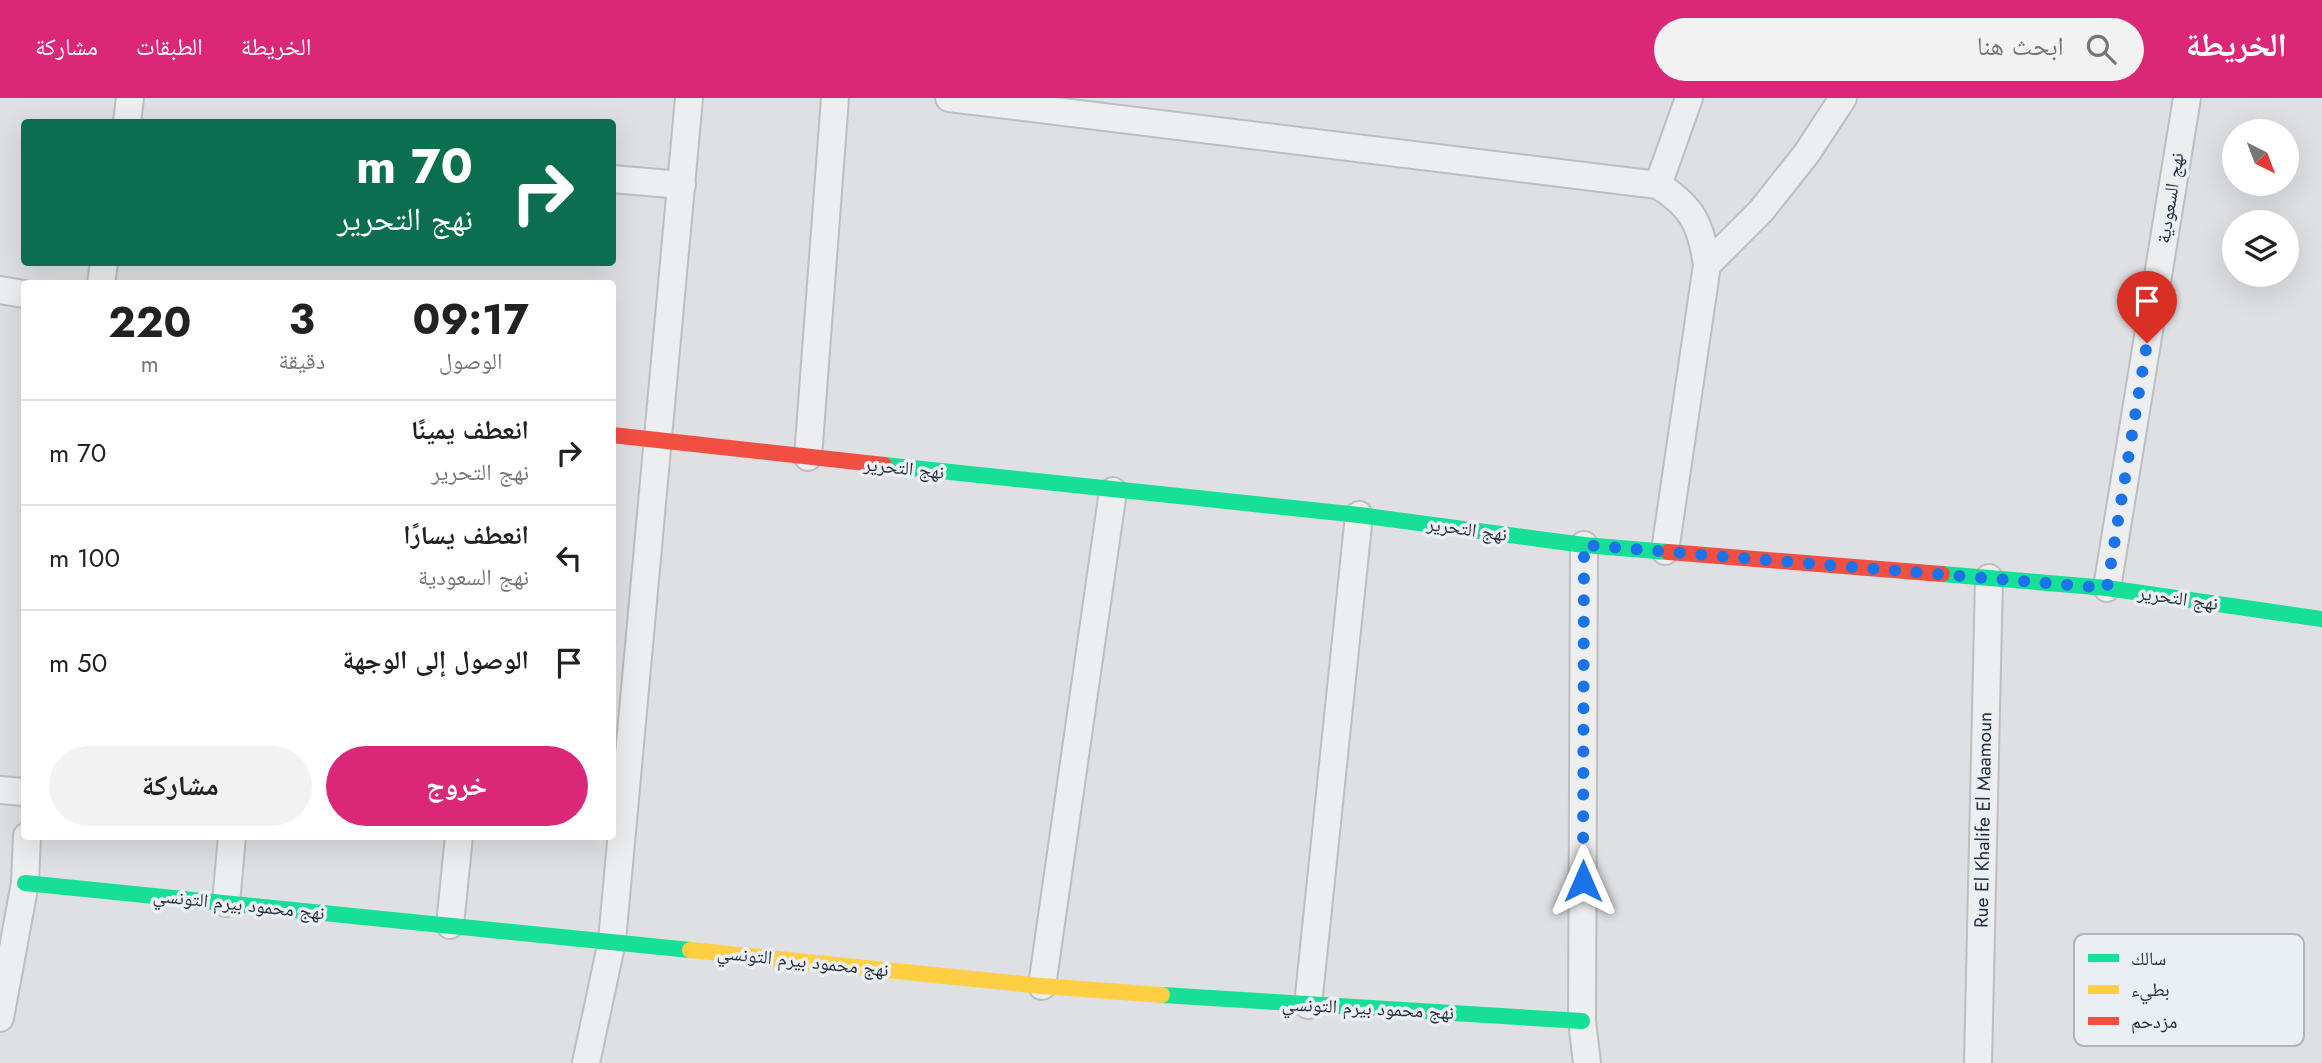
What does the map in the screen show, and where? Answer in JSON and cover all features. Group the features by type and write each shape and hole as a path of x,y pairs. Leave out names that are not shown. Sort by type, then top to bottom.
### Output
{"street":[{"path":"127,119 130,98"},
{"path":"586,1063 612,941 690,98"},
{"path":"808,457 835,98"},
{"path":"949,98 1658,185 1678,197 1703,236 1707,265 1665,551"},
{"path":"1658,185 1689,98"},
{"path":"1707,265 1761,211 1807,153 1843,98"},
{"name":"نهج السعودية","path":"2107,588 2186,98"},
{"path":"616,179 682,185"},
{"path":"0,290 21,294"},
{"name":"نهج التحرير","path":"616,435 1113,491 1359,515 1584,545 2107,588 2322,618"},
{"path":"1042,986 1113,491"},
{"path":"1308,1005 1359,515"},
{"path":"1584,545 1582,1021 1587,1063"},
{"name":"Rue El Khalife El Maamoun","path":"1978,1063 1989,578"},
{"path":"0,790 21,792"},
{"path":"0,1018 25,883 27,840"},
{"path":"226,903 232,840"},
{"path":"450,925 459,840"},
{"name":"نهج محمود بيرم التونسي","path":"25,883 1042,986 1582,1021"}],"traffic: fast":[{"path":"884,465 1359,515 1584,545 1668,552"},
{"path":"1942,574 2107,588 2322,619"},
{"path":"25,883 690,950"},
{"path":"1162,995 1582,1021"}],"traffic: slow":[{"path":"690,950 1042,986 1162,995"}],"traffic: jam":[{"path":"616,435 884,465"},
{"path":"1668,552 1942,574"}],"route":[{"path":"1583,881 1584,545 2107,588 2147,343"}]}
